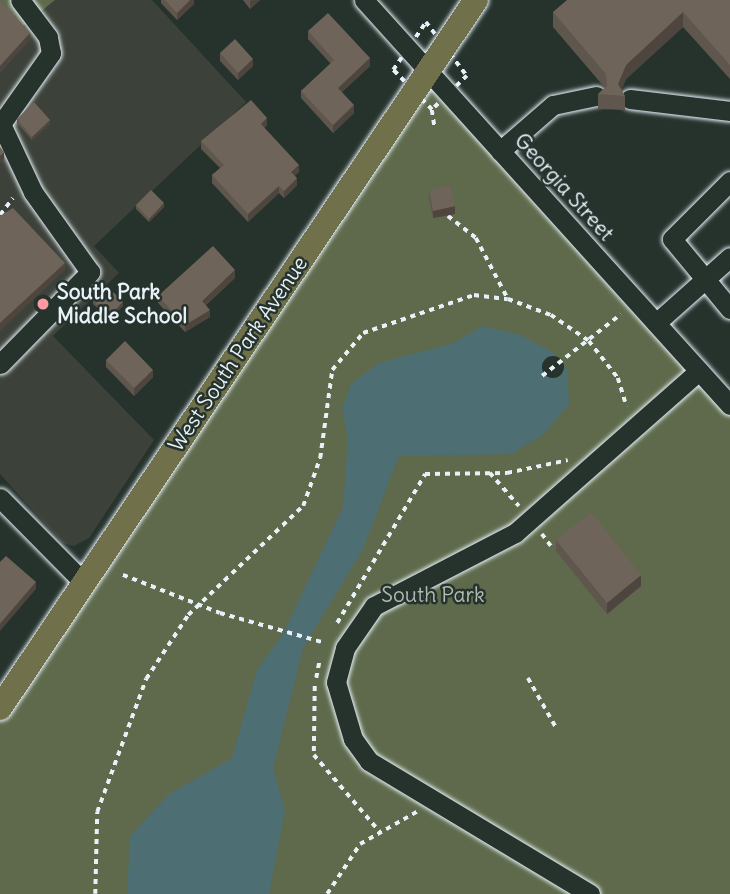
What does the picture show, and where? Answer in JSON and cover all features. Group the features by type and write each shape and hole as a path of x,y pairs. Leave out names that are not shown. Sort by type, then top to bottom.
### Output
{"main road":[{"name":"West South Park Avenue","path":"0,708 476,0"}],"street":[{"path":"0,364 90,272 33,192 2,124 51,53 48,37 20,0"},
{"name":"Georgia Street","path":"364,0 730,405"},
{"path":"500,150 553,105 596,96"},
{"path":"630,99 730,111"},
{"path":"730,181 671,239 730,309"},
{"path":"656,323 730,257"},
{"path":"590,894 393,782 353,739 336,682 354,629 397,591 516,533 699,371"},
{"path":"0,498 84,583"}],"path":[{"path":"432,110 435,129"},
{"path":"448,216 476,238 508,299"},
{"path":"95,894 97,812 108,771 157,658 198,605 303,506 320,458 332,370 351,345 378,324 427,307 474,296 508,299 551,315 589,341 626,397 622,415"},
{"path":"542,376 636,301"},
{"path":"380,832 314,755 309,738 316,671 325,643 425,474 507,473 579,456"},
{"path":"123,575 198,605 313,640"},
{"path":"528,678 557,729"},
{"path":"327,894 339,868 380,832 432,803"}],"shaded area":[{"name":"South Park Middle School","path":"0,0 152,0 246,102 94,246 119,273 53,336 154,440 89,538 74,546 63,543 0,474"}],"green space":[{"path":"0,0 55,0 19,29"},
{"name":"South Park","path":"428,70 730,405 730,894 0,894 0,704"}],"water":[{"path":"482,326 521,335 554,353 567,369 569,404 544,434 511,454 399,456 363,549 303,648 273,768 285,810 269,894 127,894 130,836 169,794 232,758 257,670 283,634 343,507 348,437 342,408 351,384 379,363 453,343"}],"pier":[{"path":"553,356 561,359 564,367 561,375 553,378 545,375 542,367 545,359"}],"building":[{"path":"0,0 30,33 0,66"},
{"path":"165,0 190,0 177,13"},
{"path":"567,0 730,0 730,65 683,12 626,65 618,84 625,96 598,94 607,86 606,74 553,12"},
{"path":"328,13 370,58 338,88 354,105 333,125 301,91 334,60 308,31"},
{"path":"235,39 253,59 238,73 220,53"},
{"path":"251,100 267,118 261,124 299,165 291,172 297,178 284,191 279,186 248,214 212,175 224,165 201,141"},
{"path":"34,102 50,120 32,137 17,119"},
{"path":"450,185 455,206 433,211 429,190"},
{"path":"151,190 164,203 149,219 136,205"},
{"path":"13,208 65,263 0,323 0,216"},
{"path":"213,246 235,270 202,301 210,310 185,325 158,296"},
{"path":"107,286 123,302 109,316 93,300"},
{"path":"125,341 153,370 134,388 106,360"},
{"path":"591,512 641,575 607,603 556,540"},
{"path":"6,556 36,582 0,624 0,562"}],"place":[{"name":"South Park Middle School","path":"43,304"}]}
